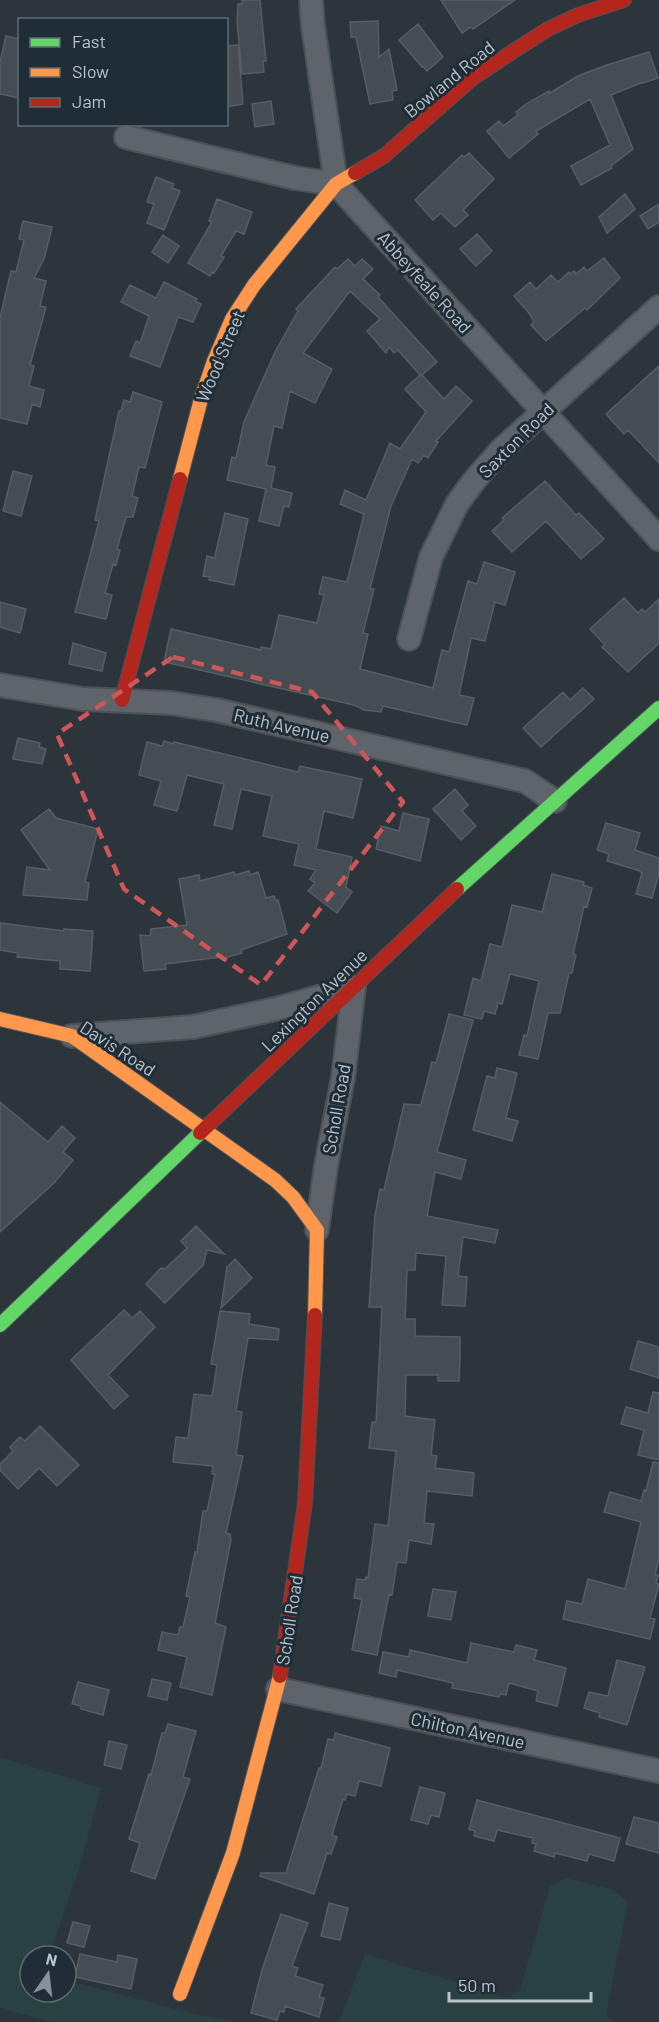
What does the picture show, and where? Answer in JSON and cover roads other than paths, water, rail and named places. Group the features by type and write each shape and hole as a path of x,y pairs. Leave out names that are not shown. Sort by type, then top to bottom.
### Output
{"street":[{"path":"126,137 295,178 336,184 311,0"},
{"name":"Bowland Road","path":"336,184 384,156 473,78 548,29 624,0"},
{"name":"Abbeyfeale Road","path":"336,184 659,538"},
{"name":"Wood Street","path":"123,700 201,399 214,361 232,319 254,285 336,184"},
{"name":"Saxton Road","path":"409,639 430,557 458,504 500,451 659,307"},
{"name":"Ruth Avenue","path":"0,685 83,699 171,703 216,710 525,781 555,801"},
{"name":"Lexington Avenue","path":"0,1325 423,921 659,708"},
{"path":"72,1036 194,1027 276,1009 354,987"},
{"name":"Scholl Road","path":"180,1995 233,1853 278,1689 305,1503 314,1369 317,1230 326,1166 344,1078 354,987"},
{"name":"Davis Road","path":"0,1019 72,1036 206,1130"},
{"path":"206,1130 275,1180 293,1197 317,1230"},
{"name":"Chilton Avenue","path":"278,1689 659,1771"}]}
